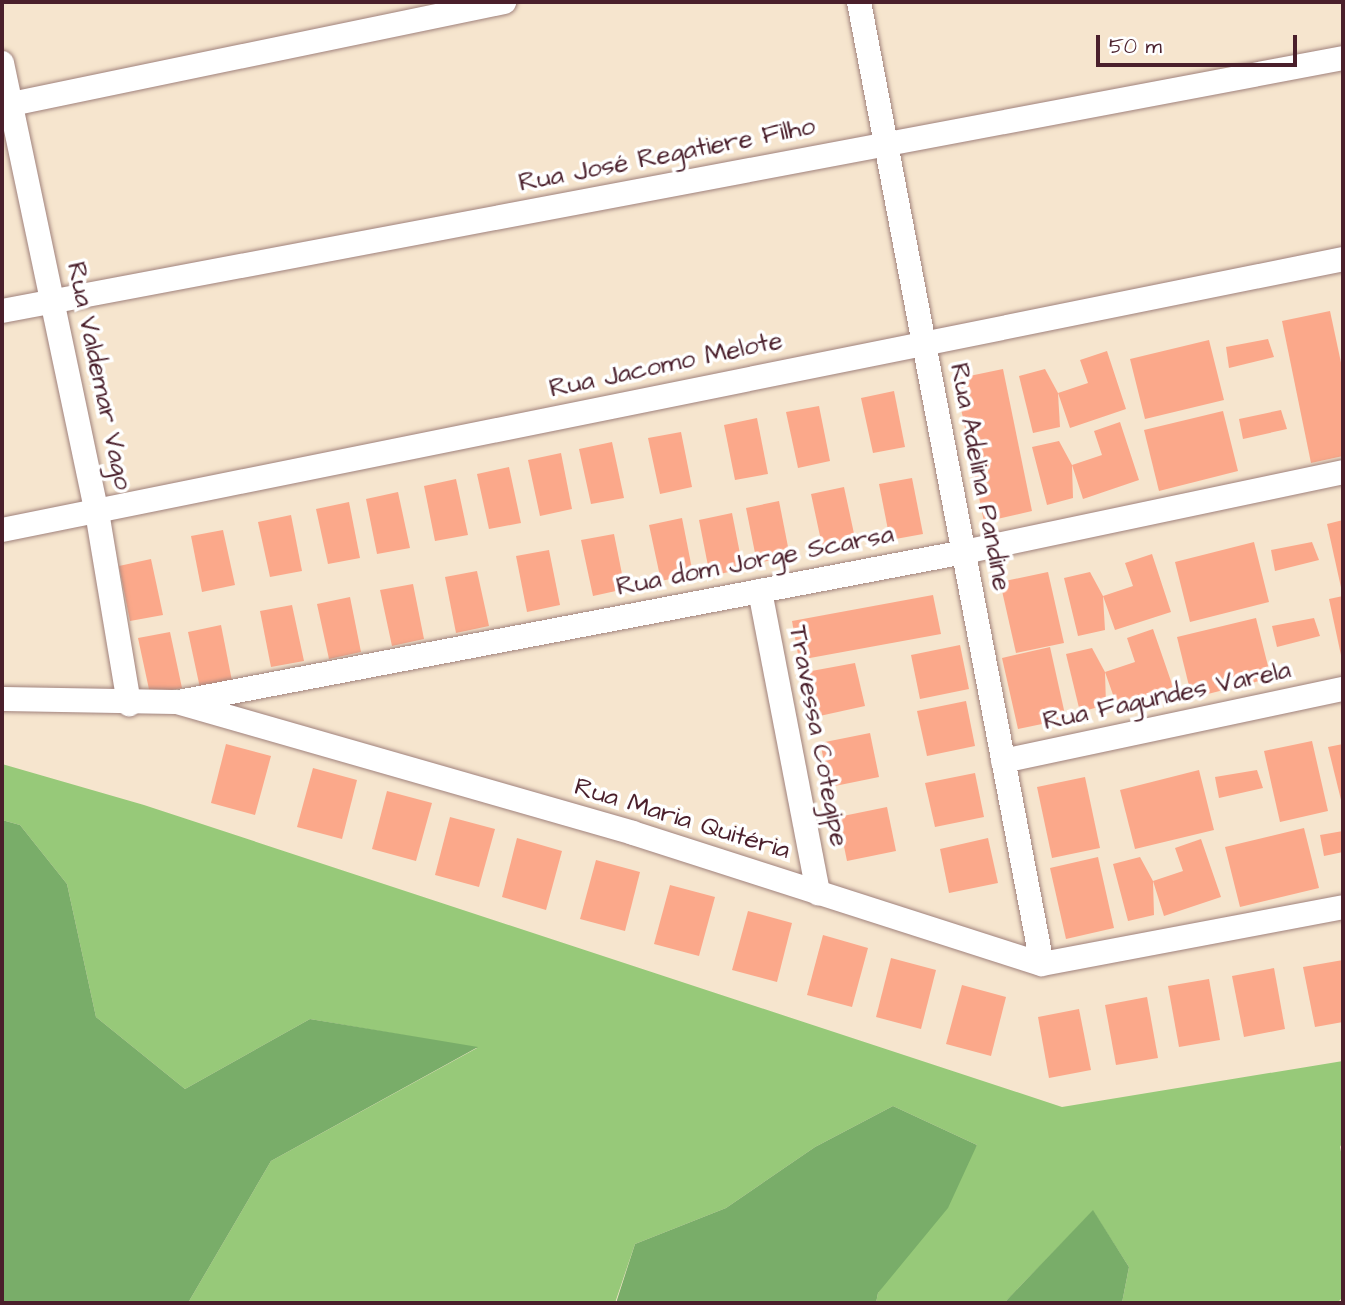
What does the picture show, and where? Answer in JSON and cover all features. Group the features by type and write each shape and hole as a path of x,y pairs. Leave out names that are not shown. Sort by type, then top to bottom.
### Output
{"street":[{"path":"6,105 504,2"},
{"name":"Rua Adelina Pandine","path":"859,2 1042,964"},
{"name":"Rua José Regatiere Filho","path":"2,311 1343,58"},
{"name":"Rua Valdemar Vago","path":"2,63 6,105 97,512 129,704"},
{"name":"Rua Jacomo Melote","path":"2,530 1343,259"},
{"name":"Rua dom Jorge Scarsa","path":"177,702 964,552 1343,472"},
{"name":"Travessa Cotegipe","path":"760,591 818,892"},
{"name":"Rua Fagundes Varela","path":"1003,761 1343,689"},
{"name":"Rua Maria Quitéria","path":"2,699 129,704 177,702 633,833 1042,964 1343,907"}],"green space":[{"path":"2,764 144,805 1062,1107 1343,1061 1343,1141 1340,1147 1343,1161 1343,1297 1337,1303 1122,1303 1129,1267 1093,1211 1004,1303 876,1303 878,1293 977,1145 893,1106 815,1147 726,1208 635,1244 615,1303 188,1303 271,1161 477,1048 310,1019 185,1089 96,1017 67,884 20,825 2,820"},
{"path":"2,820 20,825 67,884 96,1017 185,1089 310,1019 478,1047 271,1161 188,1303 2,1303"},
{"path":"893,1106 977,1145 948,1208 878,1293 876,1303 616,1303 635,1244 726,1208 815,1147"},
{"path":"1093,1210 1129,1267 1122,1303 1004,1303"}],"building":[{"path":"1330,311 1343,372 1343,456 1311,463 1282,321"},
{"path":"1268,339 1274,357 1229,368 1226,347"},
{"path":"1209,340 1224,400 1145,419 1130,359"},
{"path":"1107,351 1126,409 1070,428 1058,393 1088,383 1080,360"},
{"path":"1003,369 1032,511 984,522 955,379"},
{"path":"1045,369 1058,393 1060,427 1033,433 1019,376"},
{"path":"894,391 905,447 873,453 861,398"},
{"path":"819,406 830,461 798,468 786,412"},
{"path":"1281,410 1287,429 1243,439 1239,419"},
{"path":"1223,411 1238,471 1159,491 1144,430"},
{"path":"757,418 768,474 735,480 724,425"},
{"path":"1120,422 1139,480 1083,499 1072,465 1102,455 1094,431"},
{"path":"681,432 692,487 660,494 648,438"},
{"path":"1059,441 1072,465 1073,498 1047,505 1032,447"},
{"path":"612,442 624,498 591,504 579,449"},
{"path":"561,453 572,509 540,516 528,460"},
{"path":"509,467 521,523 489,529 477,474"},
{"path":"912,478 923,534 890,540 879,484"},
{"path":"456,479 468,535 435,541 424,486"},
{"path":"844,487 856,543 823,550 811,494"},
{"path":"398,492 410,548 377,554 366,499"},
{"path":"779,501 790,557 757,563 746,508"},
{"path":"349,502 360,558 328,564 316,509"},
{"path":"732,513 743,569 710,576 699,520"},
{"path":"291,515 302,571 270,577 258,522"},
{"path":"682,518 693,574 661,581 649,525"},
{"path":"1343,520 1343,592 1342,592 1327,524"},
{"path":"223,530 235,585 202,592 191,536"},
{"path":"614,534 625,589 593,596 581,540"},
{"path":"1254,542 1269,602 1190,622 1175,562"},
{"path":"1312,542 1319,560 1275,571 1271,550"},
{"path":"549,550 560,605 527,612 516,556"},
{"path":"1152,554 1171,612 1115,630 1103,596 1133,586 1125,563"},
{"path":"151,559 163,615 130,621 119,566"},
{"path":"477,571 489,626 456,633 445,577"},
{"path":"1048,572 1064,643 1016,653 1000,582"},
{"path":"1090,572 1103,596 1105,630 1078,636 1064,578"},
{"path":"413,584 424,639 392,646 380,590"},
{"path":"933,595 941,634 799,660 792,621"},
{"path":"1343,596 1343,660 1342,660 1329,599"},
{"path":"350,597 361,652 329,659 317,604"},
{"path":"292,605 304,661 271,667 260,611"},
{"path":"1256,618 1271,678 1192,698 1177,637"},
{"path":"1314,618 1320,636 1277,647 1272,626"},
{"path":"221,625 232,681 200,688 188,632"},
{"path":"1153,629 1173,687 1117,706 1105,672 1135,662 1127,638"},
{"path":"170,632 182,688 150,694 138,638"},
{"path":"960,645 969,689 920,699 911,655"},
{"path":"1050,647 1066,719 1018,729 1002,658"},
{"path":"1092,648 1105,672 1106,705 1080,712 1066,654"},
{"path":"855,663 865,706 815,717 806,672"},
{"path":"966,701 975,746 927,756 917,711"},
{"path":"870,733 879,777 830,787 820,743"},
{"path":"1312,741 1328,811 1280,822 1264,751"},
{"path":"226,744 271,756 255,815 211,803"},
{"path":"1343,744 1343,804 1342,804 1328,747"},
{"path":"313,768 357,780 342,839 297,827"},
{"path":"1199,770 1214,830 1135,849 1120,790"},
{"path":"1257,770 1263,788 1219,798 1215,777"},
{"path":"975,773 984,817 935,827 925,783"},
{"path":"1085,777 1100,848 1052,858 1037,787"},
{"path":"387,791 432,803 416,861 372,849"},
{"path":"887,807 896,851 847,861 838,817"},
{"path":"450,817 495,829 479,887 435,875"},
{"path":"1304,828 1319,888 1240,907 1225,847"},
{"path":"1343,831 1343,852 1324,856 1320,835"},
{"path":"517,838 562,851 546,910 502,897"},
{"path":"988,838 998,883 949,893 940,849"},
{"path":"1201,839 1221,897 1164,916 1153,881 1183,871 1175,848"},
{"path":"1098,857 1114,928 1066,939 1050,868"},
{"path":"1140,857 1153,881 1154,915 1128,921 1113,864"},
{"path":"596,860 640,872 625,931 580,919"},
{"path":"670,885 715,897 699,956 654,944"},
{"path":"748,911 792,923 777,982 732,970"},
{"path":"823,935 868,948 852,1007 807,995"},
{"path":"891,958 936,970 921,1029 876,1017"},
{"path":"1343,960 1343,1022 1315,1027 1303,967"},
{"path":"1274,968 1285,1029 1244,1037 1232,976"},
{"path":"1209,979 1220,1040 1179,1047 1168,986"},
{"path":"962,985 1006,997 991,1056 946,1044"},
{"path":"1147,997 1158,1058 1116,1065 1105,1005"},
{"path":"1079,1009 1091,1070 1049,1078 1038,1017"}]}
